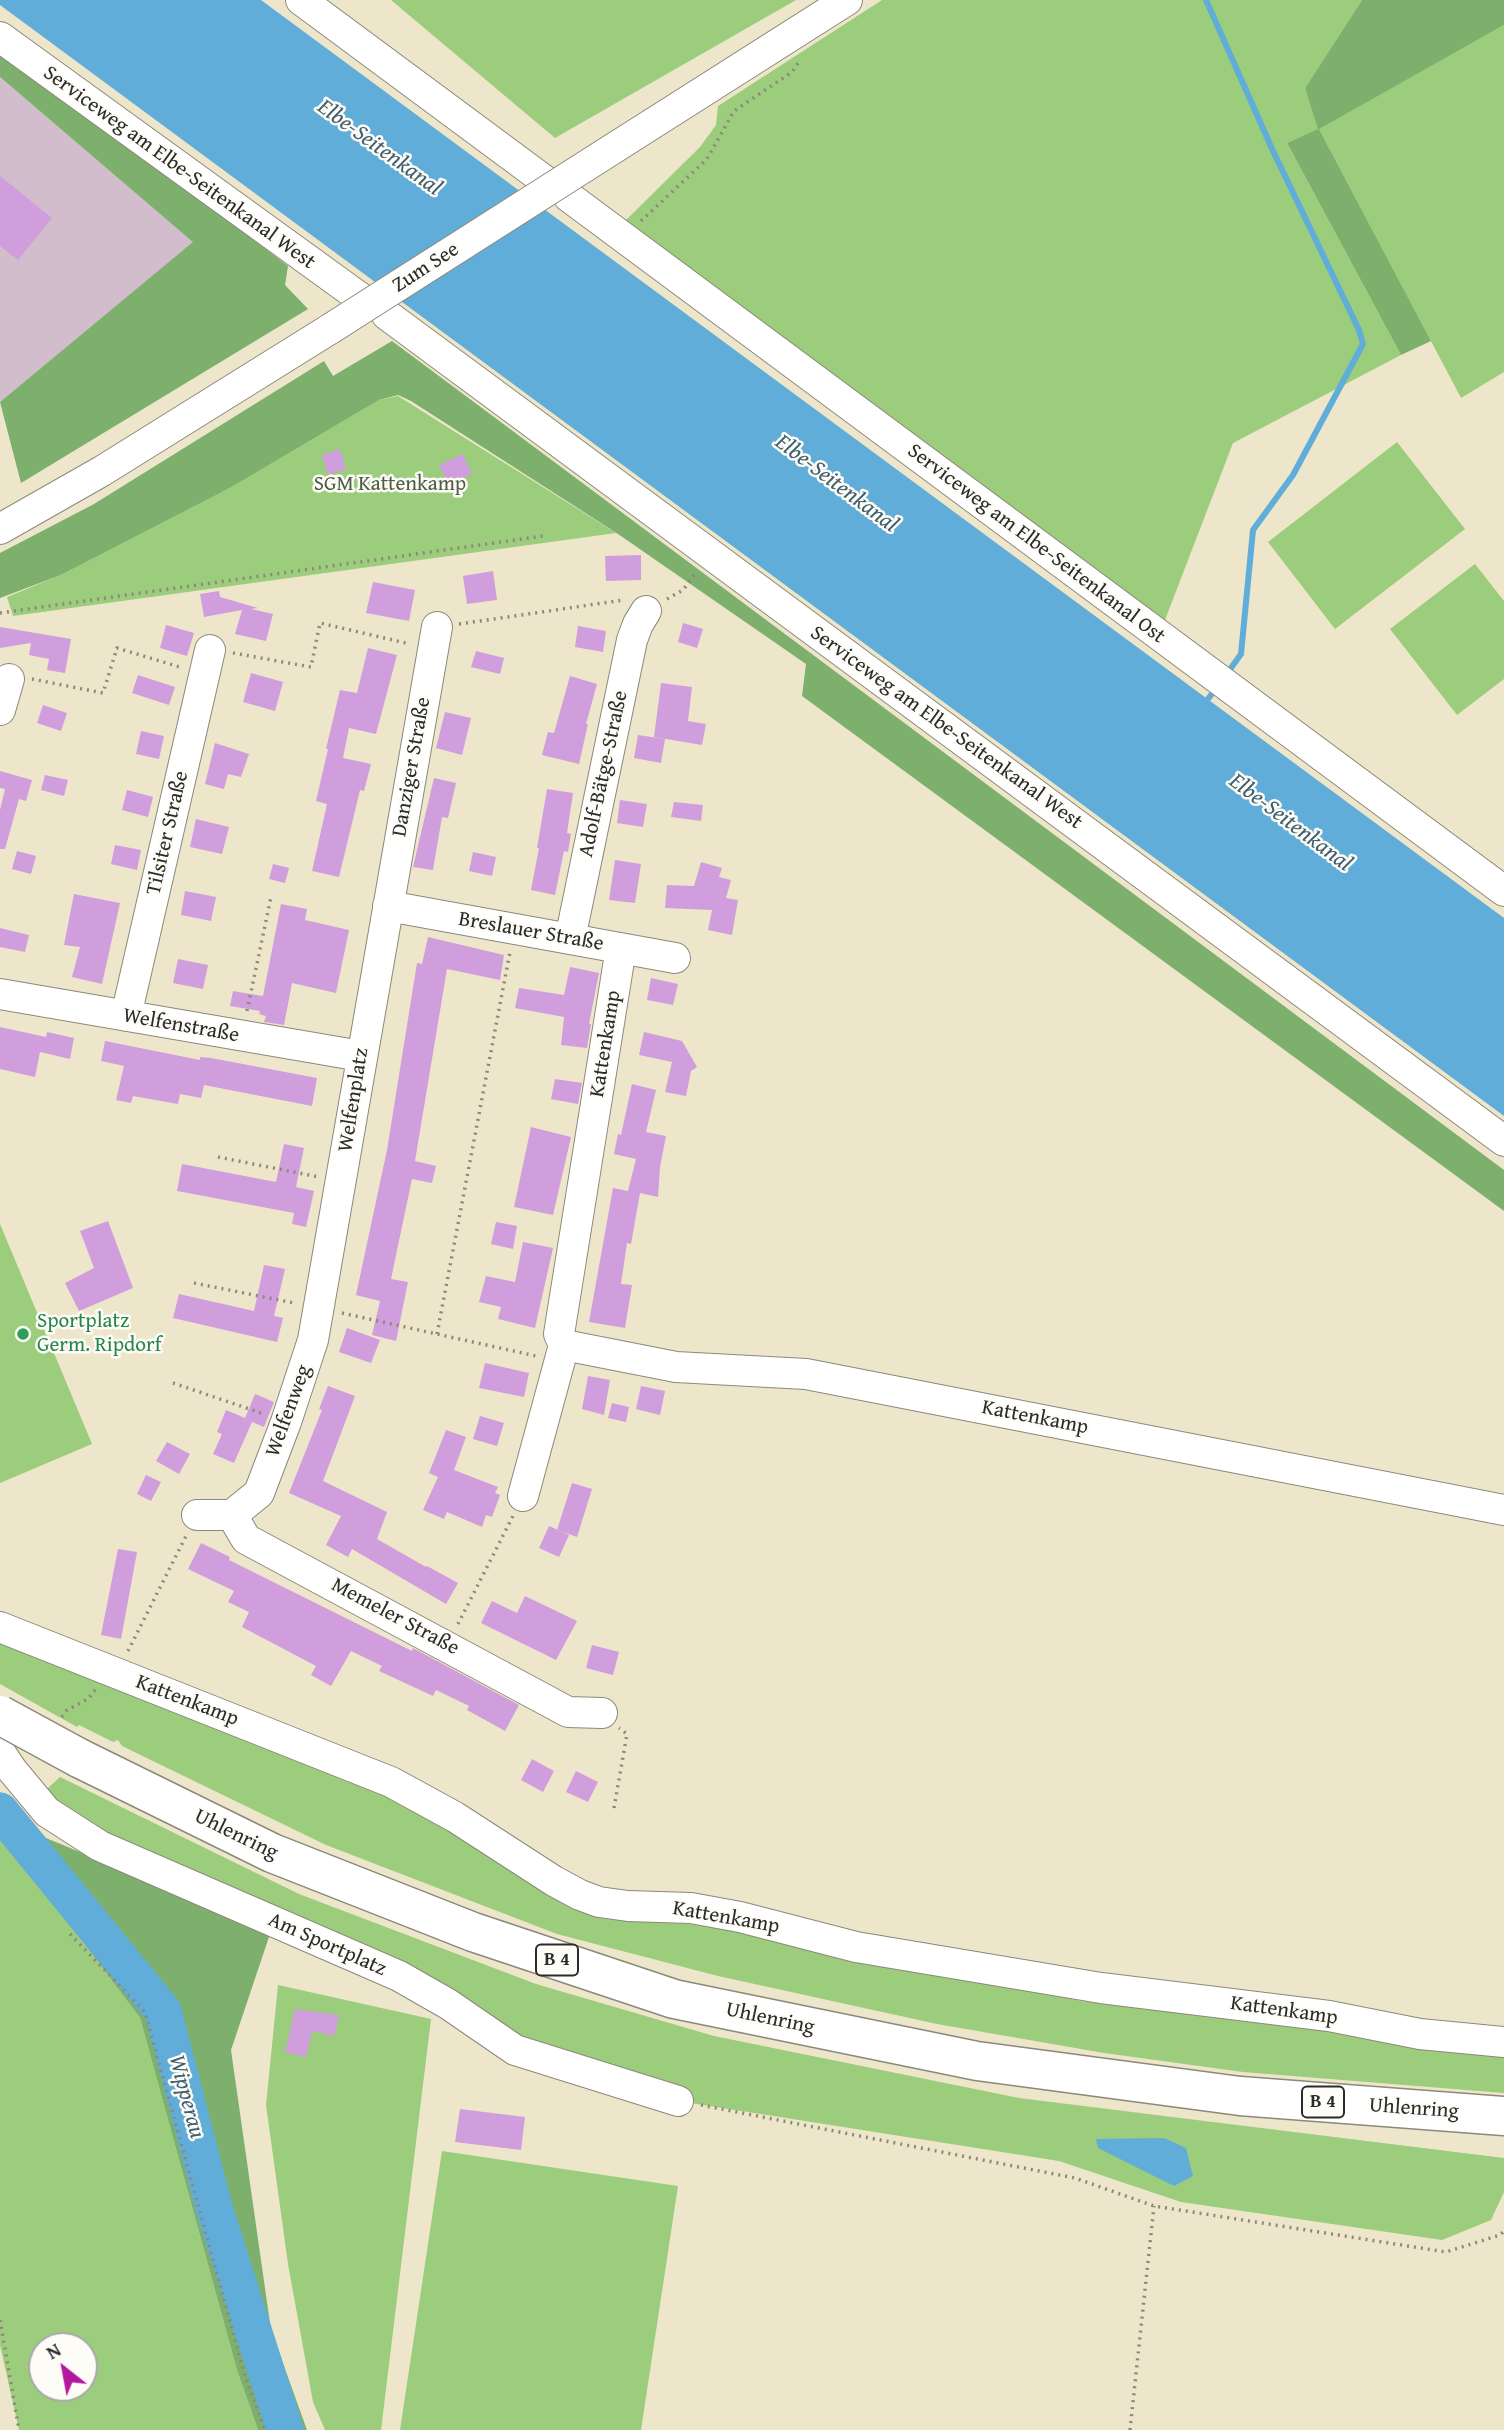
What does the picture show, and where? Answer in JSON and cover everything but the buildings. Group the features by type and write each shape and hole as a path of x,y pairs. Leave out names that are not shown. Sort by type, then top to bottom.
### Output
{"highway":[{"name":"Uhlenring","path":"0,1715 79,1758 272,1853 473,1932 674,1999 977,2061 1240,2096 1504,2116"}],"street":[{"path":"301,0 544,180"},
{"name":"Zum See","path":"0,529 102,471 330,329 848,0"},
{"name":"Serviceweg am Elbe-Seitenkanal West","path":"0,37 359,297"},
{"name":"Serviceweg am Elbe-Seitenkanal Ost","path":"569,197 1504,891"},
{"name":"Serviceweg am Elbe-Seitenkanal West","path":"387,315 1504,1142"},
{"name":"Adolf-Bätge-Straße","path":"570,939 632,640 646,611"},
{"name":"Danziger Straße","path":"388,906 437,627"},
{"name":"Tilsiter Straße","path":"126,1016 210,650"},
{"path":"0,710 9,678"},
{"name":"Breslauer Straße","path":"388,906 675,958"},
{"name":"Welfenplatz","path":"321,1302 388,906"},
{"name":"Kattenkamp","path":"523,1496 561,1353 559,1334 621,948"},
{"name":"Welfenstraße","path":"0,994 361,1056"},
{"name":"Welfenweg","path":"232,1515 259,1493 306,1365 321,1302"},
{"name":"Kattenkamp","path":"561,1353 676,1367 806,1374 1504,1510"},
{"path":"197,1515 232,1515"},
{"name":"Memeler Straße","path":"232,1515 246,1539 568,1712 602,1713"},
{"name":"Kattenkamp","path":"0,1627 391,1782 455,1816 554,1881 599,1902 691,1908 740,1917 856,1947 1101,1987 1329,2016 1420,2034 1504,2042"},
{"name":"Am Sportplatz","path":"0,1752 47,1811 100,1846 399,1976 448,2004 515,2050 678,2101"}],"path":[{"path":"623,235 650,215 707,159 734,111 792,72 803,55"},
{"path":"0,612 543,536"},
{"path":"9,678 21,677 103,693 117,648 204,675 210,650 311,667 320,623 418,646 437,627 630,599 646,611"},
{"path":"242,1037 271,897"},
{"path":"437,1334 514,929"},
{"path":"218,1157 341,1181"},
{"path":"194,1283 321,1302 437,1334 561,1353"},
{"path":"173,1383 286,1422"},
{"path":"447,1645 523,1496"},
{"path":"117,1674 197,1515"},
{"path":"602,1713 627,1734 614,1808"},
{"path":"70,1934 145,2012 244,2372 265,2430"},
{"path":"678,2101 1076,2178 1154,2206 1446,2252 1500,2235 1504,2231"},
{"path":"1130,2430 1154,2206"},
{"path":"0,2320 19,2430"}],"shaded area":[{"path":"0,77 194,242 0,402"}],"green space":[{"path":"391,0 796,0 555,138"},
{"path":"882,0 1362,0 1305,88 1319,128 1504,25 1504,372 1461,398 1319,129 1287,143 1401,355 1233,443 1165,620 622,224 700,147 716,125 718,106"},
{"path":"1362,0 1504,0 1504,25 1319,129 1431,341 1401,355 1287,143 1318,129 1305,88"},
{"path":"0,47 288,266 285,285 308,309 21,483 0,402 193,242 0,77"},
{"path":"392,341 1504,1170 1504,1211 802,696 806,664 618,534 398,395 379,400 230,488 61,575 0,598 0,553 94,504 324,361 333,376"},
{"name":"SGM Kattenkamp","path":"398,396 616,533 13,616 7,597 61,575 230,488 379,400"},
{"path":"1397,442 1465,529 1335,629 1268,542"},
{"path":"1475,564 1504,601 1504,679 1457,715 1390,629"},
{"name":"Sportplatz Germ. Ripdorf","path":"0,1224 92,1444 0,1483"},
{"path":"0,1639 396,1793 592,1916 726,1927 1081,2001 1471,2049 1504,2050 1504,2093 1243,2072 1104,2053 937,2024 718,1976 557,1934 326,1845 122,1746 118,1740 113,1742 79,1725 77,1727 0,1684"},
{"path":"60,1777 299,1894 536,1984 714,2036 1019,2098 1504,2158 1504,2192 1491,2220 1442,2240 1181,2202 1059,2161 678,2101 618,2087 234,1910 48,1798 48,1788"},
{"path":"0,1792 46,1838 271,1931 231,2050 271,2330 307,2430 258,2430 237,2370 140,2018 0,1831"},
{"path":"0,1831 140,2018 237,2370 258,2430 19,2430 0,2345"},
{"path":"278,1985 431,2019 381,2430 325,2430 313,2402 288,2264 266,2105"},
{"path":"442,2151 678,2186 641,2430 400,2430"}],"water":[{"name":"Elbe-Seitenkanal","path":"0,0 261,0 1504,918 1504,1116 0,5"},
{"path":"1164,2138 1186,2148 1193,2176 1174,2186 1098,2148 1096,2139"}],"waterway":[{"path":"1206,0 1273,151 1359,330 1363,344 1293,475 1253,530 1241,654 1231,668"},
{"path":"1208,699 1214,691"},
{"name":"Wipperau","path":"0,1811 163,2011 215,2211 285,2430"}],"place":[{"name":"Sportplatz Germ. Ripdorf","path":"23,1334"}]}
